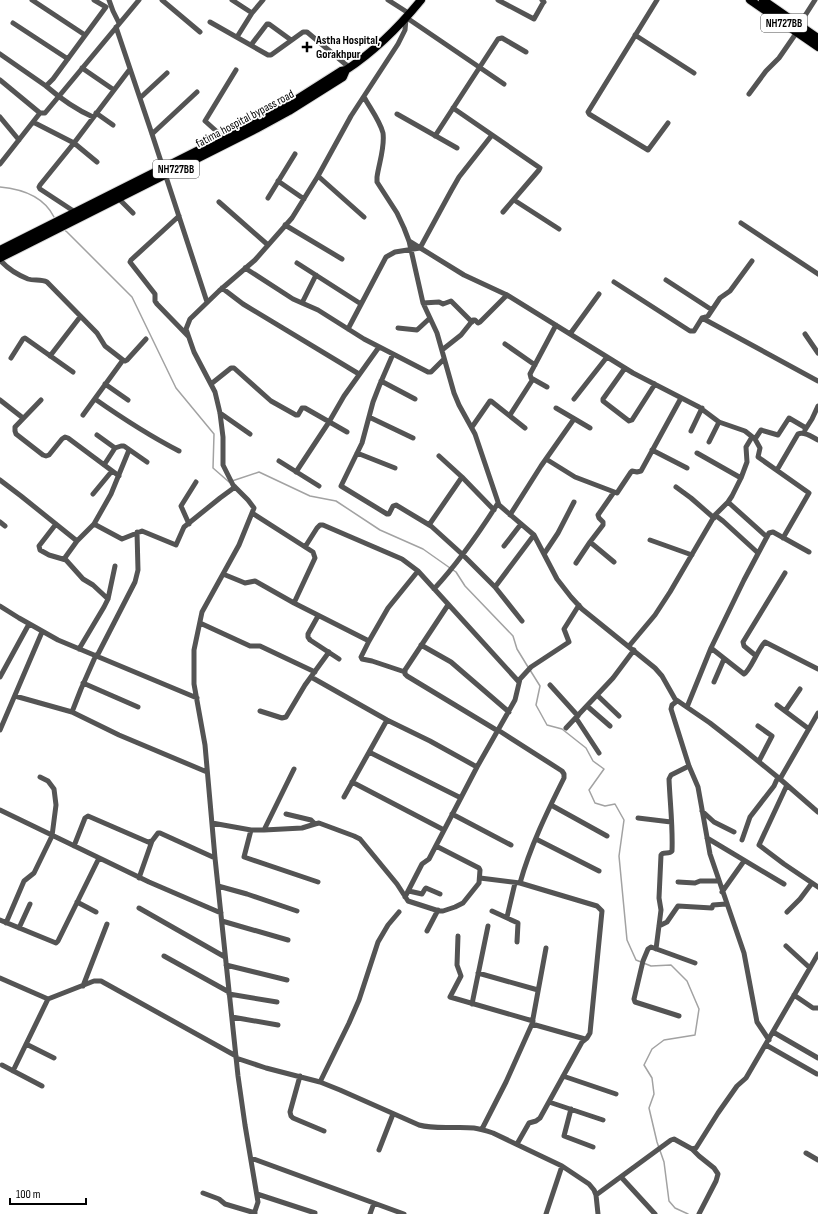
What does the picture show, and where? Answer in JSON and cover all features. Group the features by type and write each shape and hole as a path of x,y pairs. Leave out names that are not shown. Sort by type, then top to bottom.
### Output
{"highway":[{"name":"fatima hospital bypass road","path":"0,250 75,212 119,199 164,171 289,111 343,77 348,69 394,32 421,0"},
{"name":"NH727BB","path":"750,0 818,38"},
{"name":"NH727BB","path":"763,0 798,28 818,47"},
{"name":"fatima hospital bypass road","path":"0,259 100,204 286,106 341,71 348,69"}],"street":[{"path":"32,0 85,35"},
{"path":"94,0 110,2"},
{"path":"0,163 40,113 45,113 139,0"},
{"path":"162,0 200,32"},
{"path":"232,0 252,13"},
{"path":"237,37 252,13 263,0"},
{"path":"388,0 408,17 504,84"},
{"path":"498,0 534,19 544,2 542,0"},
{"path":"657,0 634,35 588,112 648,150 668,124"},
{"path":"750,94 766,71 779,58 815,0"},
{"path":"46,86 53,79 110,2"},
{"path":"110,2 130,69 207,302"},
{"path":"203,1193 219,1199 225,1204 255,1214 258,1202 245,1125 236,1057 215,858 205,745 194,684 194,650 202,612 239,545 254,508 234,486 223,465 223,437 220,413 215,392 194,352 186,329 190,319 222,288 255,260 292,218 352,116 398,44 405,30 408,17"},
{"path":"13,22 68,59"},
{"path":"210,22 270,55 303,32 307,32 348,69"},
{"path":"251,45 267,24 291,40"},
{"path":"634,35 694,73"},
{"path":"435,136 498,39 500,38 526,52"},
{"path":"0,54 46,86 75,109 95,115 113,125"},
{"path":"82,68 114,90"},
{"path":"75,212 39,187 130,69"},
{"path":"224,138 205,121 236,70"},
{"path":"140,98 167,73"},
{"path":"0,80 40,113"},
{"path":"152,134 196,92"},
{"path":"364,97 380,124 383,134 383,144 377,182 401,220 409,241 422,303 437,333 454,393 472,427 498,503 534,535 560,583 571,597 659,672 672,696 677,701 759,762 818,812"},
{"path":"453,108 540,168 503,212"},
{"path":"396,114 457,148"},
{"path":"0,117 19,140"},
{"path":"33,122 74,142 97,162"},
{"path":"420,248 459,178 492,135"},
{"path":"268,198 295,154"},
{"path":"318,176 364,217"},
{"path":"278,181 304,199"},
{"path":"119,199 133,213"},
{"path":"514,200 559,229"},
{"path":"219,202 268,245"},
{"path":"179,216 130,262 155,294 156,303 190,338"},
{"path":"741,223 818,274"},
{"path":"285,225 342,259"},
{"path":"409,241 464,275 507,295 625,368 702,408 719,422 745,431 754,438 760,448 758,457 809,493 784,538"},
{"path":"348,329 386,257 394,252 420,248"},
{"path":"0,259 6,267 28,279 47,282 97,333 105,346 123,360"},
{"path":"614,282 690,331 695,330 702,318 708,316 720,298 730,291 752,261"},
{"path":"297,262 361,304"},
{"path":"245,268 293,299 318,310 378,347 430,372 444,359"},
{"path":"302,303 316,275"},
{"path":"666,280 712,310"},
{"path":"222,288 243,304 359,374"},
{"path":"570,334 599,294"},
{"path":"442,350 459,336 474,320 478,323 480,322 507,295"},
{"path":"422,303 439,302 443,304 451,300 472,322"},
{"path":"50,356 80,316"},
{"path":"398,328 417,330 430,318"},
{"path":"702,318 818,382"},
{"path":"547,387 531,378 530,374 556,325"},
{"path":"805,334 818,353"},
{"path":"11,358 25,338 73,372"},
{"path":"83,415 123,360 127,360 146,339"},
{"path":"505,344 535,365"},
{"path":"296,472 329,422 344,396 378,347"},
{"path":"393,354 372,405 362,443 341,485 342,488 387,514 389,514 396,505 429,525 463,555 495,587 522,621"},
{"path":"574,399 607,357"},
{"path":"211,384 231,368 234,368 273,402 296,415 298,415 302,408 305,408 347,432"},
{"path":"625,368 603,401 629,420 632,420 655,384"},
{"path":"510,415 533,379"},
{"path":"381,381 415,399"},
{"path":"106,384 128,400"},
{"path":"546,459 575,477 617,493 632,471 641,471 681,398"},
{"path":"95,399 138,428 179,451"},
{"path":"0,400 23,418"},
{"path":"41,400 15,428 14,431 16,434 46,456 49,455 62,439 65,437 68,438 119,476"},
{"path":"472,427 491,400 524,428"},
{"path":"777,470 798,434 803,433 818,406"},
{"path":"556,408 590,428"},
{"path":"691,431 702,408"},
{"path":"220,413 250,434"},
{"path":"369,417 413,438"},
{"path":"629,646 655,615 715,516 728,502 741,478 747,462 746,447 762,430 778,435 789,418 806,428"},
{"path":"510,515 574,419"},
{"path":"709,442 719,422"},
{"path":"803,433 818,440"},
{"path":"97,435 115,448"},
{"path":"104,464 115,448 122,445 147,462"},
{"path":"64,559 94,524 112,494 129,450"},
{"path":"652,450 687,468"},
{"path":"357,453 395,468"},
{"path":"697,453 741,478"},
{"path":"439,456 494,510"},
{"path":"279,461 319,486"},
{"path":"93,494 112,471"},
{"path":"429,525 462,477"},
{"path":"0,480 78,542"},
{"path":"189,524 181,506 196,482"},
{"path":"94,524 122,540 142,531 176,545 183,529 234,486"},
{"path":"676,487 723,521 758,553"},
{"path":"576,563 603,525 603,522 598,518 598,515 614,492"},
{"path":"544,554 558,533 574,502"},
{"path":"728,502 767,537"},
{"path":"434,589 463,555 498,503"},
{"path":"252,514 313,552 315,558 294,603"},
{"path":"0,522 5,526"},
{"path":"56,524 39,548 50,556 64,559 83,579 93,585 108,599"},
{"path":"504,546 521,524"},
{"path":"305,547 317,528 320,525 323,525 402,559 418,571 518,682"},
{"path":"72,712 83,683 135,582 138,570 137,532"},
{"path":"687,707 711,648 767,537 771,532 809,552"},
{"path":"495,587 534,535"},
{"path":"650,540 692,555"},
{"path":"590,542 614,562"},
{"path":"79,649 108,599 115,566"},
{"path":"418,571 388,608 369,641 361,659 405,672 406,676 563,772 564,778 524,866 506,917"},
{"path":"756,655 744,646 743,642 785,573"},
{"path":"223,574 245,583 255,581 318,616 369,641"},
{"path":"405,672 448,605"},
{"path":"405,898 421,866 429,859 477,767 515,700 518,682 531,668 569,642 564,630 579,605"},
{"path":"0,606 58,640 197,698"},
{"path":"318,616 308,634 308,637 310,640 339,659"},
{"path":"200,623 250,646 260,646 315,672"},
{"path":"0,676 29,624"},
{"path":"0,730 42,632"},
{"path":"711,648 744,674 748,672 763,643 767,642 818,669"},
{"path":"421,645 451,662 508,712"},
{"path":"566,728 613,678 634,650"},
{"path":"260,711 284,719 329,652"},
{"path":"714,682 724,659"},
{"path":"311,677 387,720 430,741 477,767"},
{"path":"83,683 138,707"},
{"path":"550,685 577,717 599,753"},
{"path":"785,711 800,689"},
{"path":"597,695 619,716"},
{"path":"15,696 72,712 119,735 207,772"},
{"path":"677,701 672,705 671,709 698,788 710,854 744,953 757,1022 767,1043 816,1074"},
{"path":"777,705 809,729"},
{"path":"587,706 610,726"},
{"path":"742,840 752,814 774,786 818,713"},
{"path":"344,797 387,720"},
{"path":"758,726 772,736 759,762"},
{"path":"369,752 461,798"},
{"path":"656,949 661,910 659,898 661,856 663,853 670,853 672,851 670,776 690,766"},
{"path":"264,830 294,769"},
{"path":"6,923 24,881 34,873 52,836 56,804 54,789 48,781 40,777"},
{"path":"352,782 444,830"},
{"path":"787,785 759,844 784,864 818,887"},
{"path":"551,805 608,836"},
{"path":"0,810 139,878 221,913"},
{"path":"702,811 714,822 734,832"},
{"path":"286,814 311,820 315,824"},
{"path":"452,814 511,845"},
{"path":"74,846 85,818 88,816 144,842 152,841"},
{"path":"638,818 671,822"},
{"path":"212,823 251,830 302,828 315,824 336,829 357,837 394,880 405,898 410,902 443,911 460,905 478,884 480,870 479,868 436,846"},
{"path":"251,830 244,857 318,882"},
{"path":"139,878 152,841 156,835 160,833 215,858"},
{"path":"536,838 600,871"},
{"path":"707,838 784,884"},
{"path":"0,920 56,943 99,858"},
{"path":"722,892 744,861"},
{"path":"480,878 517,883 597,906 602,911 590,1033 582,1042 538,1120 527,1124 517,1144"},
{"path":"678,882 695,883 700,881 719,881"},
{"path":"787,912 800,899 812,883"},
{"path":"218,886 297,911"},
{"path":"409,891 422,894 426,888 440,894"},
{"path":"77,902 96,912"},
{"path":"19,928 30,904"},
{"path":"659,926 667,922 678,906 712,908 713,905 726,904"},
{"path":"138,908 225,958"},
{"path":"427,931 438,910"},
{"path":"492,911 518,923 517,942"},
{"path":"320,1082 359,1000 378,942 388,925 400,912"},
{"path":"222,921 288,940"},
{"path":"83,986 108,924"},
{"path":"472,1004 488,926"},
{"path":"458,936 457,965 461,976 450,997 584,1039"},
{"path":"786,946 810,968"},
{"path":"679,1016 635,1002 634,999 643,961 648,949 651,947 695,963"},
{"path":"482,1129 506,1082 533,1022 546,948"},
{"path":"692,1149 696,1148 737,1086 746,1078 818,954"},
{"path":"164,956 229,993 278,1002"},
{"path":"226,965 288,980"},
{"path":"478,973 538,990"},
{"path":"0,978 48,999"},
{"path":"13,1071 48,999 98,981 105,982 236,1057 266,1068 320,1082 419,1126 428,1128 482,1129 517,1144 562,1166 589,1184 594,1190 596,1196 598,1214"},
{"path":"794,995 813,1008 818,1008"},
{"path":"232,1017 278,1024"},
{"path":"774,1032 818,1058"},
{"path":"26,1044 54,1058"},
{"path":"2,1066 42,1086"},
{"path":"300,1076 290,1116 324,1131"},
{"path":"563,1076 616,1094"},
{"path":"549,1102 603,1120"},
{"path":"571,1109 564,1136 593,1147"},
{"path":"379,1150 393,1114"},
{"path":"596,1196 674,1139 692,1149 714,1168 718,1174 699,1214"},
{"path":"806,1153 818,1160"},
{"path":"251,1158 404,1214"},
{"path":"546,1214 562,1166"},
{"path":"622,1178 655,1214"},
{"path":"257,1194 314,1213"},
{"path":"370,1214 374,1203"}],"waterway":[{"path":"0,187 32,195 44,204 54,217"},
{"path":"63,229 132,297 176,388 214,434 213,468 229,482 259,472 310,496 336,501 380,530 423,549 450,568"},
{"path":"453,570 465,586 513,636 517,649 528,667"},
{"path":"530,670 540,686 536,705 547,725 562,729 586,748 593,761 604,769 589,790 595,803 605,806 615,804 624,820 619,856 627,940 636,960 651,966 671,965 687,981 699,1009 695,1035 664,1040 652,1049 644,1065 652,1078 654,1094 649,1108 657,1142 664,1162 669,1201 675,1208 688,1214"}],"place":[{"name":"Astha Hospital, Gorakhpur","path":"307,47"}]}
